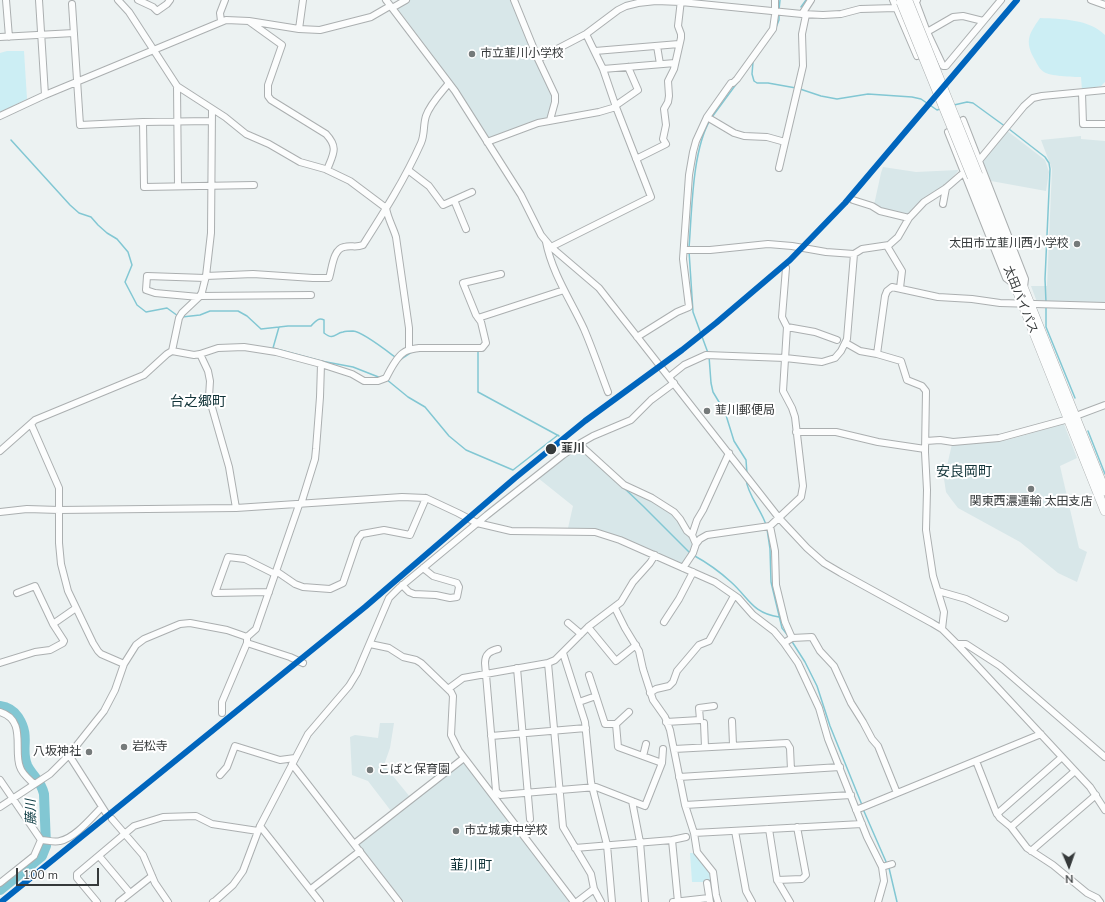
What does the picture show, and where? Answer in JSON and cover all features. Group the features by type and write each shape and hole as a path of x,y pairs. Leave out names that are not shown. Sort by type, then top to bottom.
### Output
{"highway":[{"name":"太田バイパス","path":"906,1 967,174 1014,284 1026,305 1072,418 1105,491"},
{"name":"太田バイパス","path":"967,174 1023,288 1026,305"},
{"name":"太田バイパス","path":"1072,418 1105,511"}],"street":[{"path":"6,0 9,37"},
{"path":"39,0 45,95"},
{"path":"118,0 130,12 177,86 225,117 246,134 269,144 300,162 327,170 350,181 386,208 388,219 396,238 409,328 409,350"},
{"path":"138,0 153,6 157,11 168,4 170,0"},
{"path":"221,21 220,13 224,0"},
{"path":"299,29 303,0"},
{"path":"386,0 449,83 521,195 546,242 599,288 780,518 807,548 824,563 841,574 942,629 1075,771 1102,802 1105,810"},
{"path":"0,116 45,95 221,21 249,21 299,29 320,30 364,20 406,0"},
{"path":"514,0 538,59 555,95 556,102 550,120"},
{"path":"638,337 677,312 689,308 683,259 687,250 689,175 696,141 723,94 731,83 733,83 737,78 773,29 775,0"},
{"path":"779,168 803,66 802,34 804,15 811,0"},
{"path":"906,1 927,32 943,66 946,66 1001,0"},
{"path":"1091,0 1105,5"},
{"path":"538,59 586,34 625,3 656,1 706,2 775,12 804,15 829,15 906,1"},
{"path":"636,159 666,144 664,139 666,125 664,109 670,96 668,81 675,63 681,34 678,26 681,1"},
{"path":"906,1 917,56"},
{"path":"72,4 80,125 211,121"},
{"path":"927,32 953,17 963,16 983,22"},
{"path":"249,21 282,44 268,85 268,96 271,100 326,134 331,139 334,144 334,148 327,170"},
{"path":"0,37 74,33"},
{"path":"552,247 651,197 615,106 603,69 586,34"},
{"path":"595,51 679,44"},
{"path":"657,46 660,64"},
{"path":"603,69 675,63"},
{"path":"487,142 538,123 599,112 615,106 638,90 628,67"},
{"path":"311,295 199,296 155,293 146,290 147,276 206,277 253,274 329,278 336,253 344,247 358,247 363,245 386,208 408,170 423,138 426,117 431,106 449,83"},
{"path":"177,86 178,186"},
{"path":"687,250 768,244 792,246 826,252 854,254 862,249 887,246 898,237 909,218 924,202 979,167 978,161 1005,127 1033,98 1105,90"},
{"path":"1082,93 1083,124 1105,124"},
{"path":"172,351 179,318 199,296 206,277 211,233 212,109"},
{"path":"710,118 734,133 744,136 767,137 785,142"},
{"path":"963,120 1025,279 1023,288"},
{"path":"142,122 144,187 254,185"},
{"path":"948,132 967,174"},
{"path":"408,170 429,186 443,205 472,192"},
{"path":"943,204 946,188"},
{"path":"454,200 466,229"},
{"path":"853,200 872,206 880,211 909,218"},
{"path":"546,242 548,252 564,290 584,329 608,392"},
{"path":"887,246 902,271 900,288"},
{"path":"669,377 684,364 709,355 785,358 822,362 835,358 846,343 854,254"},
{"path":"683,568 693,553 700,538 707,535 767,526 780,518 801,497 803,486 793,412 783,392 787,328 782,317 786,268"},
{"path":"0,451 35,420 68,405 144,375 172,351 194,355 218,348 244,347 276,352 321,364 352,374 364,381 378,381 386,378 402,353 409,350 419,348 482,348 486,343 481,322 469,299 463,283 501,274"},
{"path":"876,354 887,291 892,287 938,297 1026,305 1105,306"},
{"path":"478,318 564,290"},
{"path":"787,328 815,332 836,340"},
{"path":"846,343 860,351 901,361 907,380 922,386 926,391 925,449 928,490 926,530 933,576 944,612 942,629"},
{"path":"200,354 208,371 210,381 209,397 229,467 236,508"},
{"path":"222,713 222,702 247,640 256,629 316,454 321,364"},
{"path":"215,902 233,885 243,871 259,828 309,732 354,678 389,598 477,523 579,444 631,420 652,400 674,383"},
{"path":"926,441 940,440 953,442 999,438 1072,418 1105,405"},
{"path":"31,424 58,484 61,564 68,591 98,651 101,654 124,664"},
{"path":"796,432 836,432 878,442 925,449"},
{"path":"579,444 624,485 652,498 674,512 687,531 692,535 696,544"},
{"path":"692,535 729,453"},
{"path":"0,512 27,509 236,508 402,497 426,498 477,523 511,532 596,532 620,540 715,582 734,596 753,615 788,640 812,637 820,651 834,666 851,703 872,739 878,746 897,793"},
{"path":"269,592 215,593 228,557 245,559 276,572 295,584 303,587 332,589 343,583 358,540 362,534 384,530 410,535 426,498"},
{"path":"767,526 775,551 776,585 788,640 819,708 828,739 858,809 862,824 883,867 884,880 878,902"},
{"path":"448,689 463,678 548,663 555,660 588,627 625,598 633,582 655,555"},
{"path":"402,586 414,594 436,595 453,598 457,597 459,587 457,583 433,576 423,568"},
{"path":"664,622 679,599 693,572"},
{"path":"0,662 36,652 50,650 64,641 53,624 35,586 17,593"},
{"path":"938,591 966,599 1005,618"},
{"path":"650,693 656,688 669,686 673,682 677,671 699,645 709,641 734,596"},
{"path":"53,624 76,608"},
{"path":"614,608 624,628 636,644 650,693 670,730 685,805 694,834 697,852 713,872 718,902"},
{"path":"0,807 50,774 69,755 104,711 115,690 124,664 136,645 144,639 180,624 190,623 227,630 247,640 303,663"},
{"path":"568,623 581,634"},
{"path":"588,627 616,660 636,644"},
{"path":"370,644 390,648 403,657 416,660 448,689 453,696 451,735 464,758 574,902"},
{"path":"957,644 966,644 1000,666 1105,757"},
{"path":"498,649 492,650 486,655 485,659 496,791 500,795 596,787 645,806 662,763 663,749"},
{"path":"562,653 579,702 586,728 592,787 607,845 612,902"},
{"path":"548,663 563,827 591,874 594,889 602,902"},
{"path":"517,668 530,819"},
{"path":"589,675 605,724 616,724 629,712"},
{"path":"579,702 596,696"},
{"path":"666,722 700,720 699,708 714,706"},
{"path":"0,712 14,723 18,732 20,768 34,784"},
{"path":"732,721 734,745"},
{"path":"704,723 705,747"},
{"path":"616,724 618,747 662,763"},
{"path":"491,736 586,728"},
{"path":"858,809 1041,734"},
{"path":"674,749 787,743 790,748 791,770"},
{"path":"643,756 646,744"},
{"path":"220,775 227,767 235,746 280,760 294,761"},
{"path":"69,755 106,813"},
{"path":"997,814 1062,757"},
{"path":"354,844 464,758"},
{"path":"294,761 354,844 399,902"},
{"path":"976,761 997,814 1000,818 1012,827 1027,848 1053,865 1087,893 1097,898 1100,902"},
{"path":"679,777 840,768"},
{"path":"1012,827 1075,771"},
{"path":"0,780 41,840 56,842 62,841 82,827 102,807"},
{"path":"685,805 851,795"},
{"path":"1031,851 1096,795"},
{"path":"632,801 640,842 645,902"},
{"path":"97,902 77,878 77,874 134,826 163,817 196,816 212,824 259,828 311,889 320,902"},
{"path":"112,819 143,855 154,883 168,902"},
{"path":"694,834 862,824"},
{"path":"777,880 802,879 806,875 797,827"},
{"path":"769,829 777,880 790,902"},
{"path":"736,831 746,891 752,902"},
{"path":"575,848 672,840 686,837"},
{"path":"0,883 34,856 41,840"},
{"path":"672,840 678,902"},
{"path":"311,889 360,851"},
{"path":"99,856 130,893"},
{"path":"883,867 892,864"},
{"path":"119,902 152,876"},
{"path":"673,902 710,900 707,883"},
{"path":"577,902 594,889"}],"shaded area":[{"path":"410,0 512,0 553,96 549,117 490,139 457,88 397,8"},
{"path":"1040,18 1083,23 1099,30 1105,35 1105,82 1101,86 1082,90 1081,77 1061,76 1041,70 1032,53 1029,43 1031,33"},
{"path":"7,51 24,51 27,99 0,112 0,53"},
{"path":"1006,130 1045,160 1049,172 1046,191 991,181 982,161"},
{"name":"太田市立韮川西小学校","path":"1081,136 1081,139 1105,141 1105,303 1037,302 1031,286 1047,286 1052,169 1041,140"},
{"path":"883,167 916,172 958,171 947,184 920,202 907,215 887,211 874,205"},
{"path":"1064,424 1077,458 1060,466 1079,548 1087,552 1077,582 1058,573 1020,542 958,508 946,492 944,479 952,444 1007,440"},
{"path":"582,448 622,486 651,499 676,516 691,537 694,546 682,564 621,537 596,529 568,528 573,506 538,478 576,449"},
{"name":"こばと保育園","path":"380,723 394,723 390,748 384,765 410,797 391,811 368,781 352,775 350,737 355,735 378,738"},
{"path":"463,763 465,763 571,902 404,902 360,846 360,842"},
{"path":"690,853 695,853 711,873 712,882 692,882"}],"waterway":[{"path":"779,10 780,0"},
{"path":"801,7 806,0"},
{"path":"775,30 779,20 779,14"},
{"path":"753,62 752,74 754,81 757,83 768,83 796,88"},
{"path":"712,117 737,83"},
{"path":"800,89 821,96 837,99 868,94 912,97 921,99 937,110 940,109"},
{"path":"954,105 967,102 973,103 1006,127"},
{"path":"689,248 696,164 704,133 710,120"},
{"path":"1009,129 1045,157 1049,163 1050,169 1045,279 1046,302"},
{"path":"11,140 70,205 79,213 91,217 107,233 117,239 128,252 132,265 125,282 137,305 146,312 167,308 178,316"},
{"path":"689,251 693,312 708,353"},
{"path":"1046,306 1046,327 1075,398"},
{"path":"182,317 200,315 210,311 238,311 247,316 261,329 288,326 311,326 317,320 322,319 324,320 324,333 327,335 334,336 347,331 357,332 375,342 395,357"},
{"path":"279,327 273,348 321,361 353,367 381,378"},
{"path":"465,351 478,351 478,392 559,436"},
{"path":"400,360 412,352"},
{"path":"709,356 713,392 725,412 734,441 746,460 747,474"},
{"path":"386,379 408,397 425,407 449,436 466,450 513,470 558,435"},
{"path":"1088,431 1105,474"},
{"path":"746,479 749,491 766,525"},
{"path":"623,487 690,553"},
{"path":"767,529 770,549 771,582 782,628 789,637"},
{"path":"693,555 727,578 757,608 770,615 779,617"},
{"path":"791,640 805,662 817,686 830,726 862,805"},
{"name":"藤川","path":"0,706 8,708 12,711 22,724 25,736 25,759 31,772 41,785 44,794 46,846 42,856 0,890"},
{"path":"863,809 887,864"},
{"path":"889,868 897,902"}],"transit line":[{"path":"1,902 365,607 515,478 585,421 682,350 790,260 845,203 1017,0"}],"place":[{"name":"市立韮川小学校","path":"472,54"},
{"name":"太田市立韮川西小学校","path":"1077,244"},
{"name":"韮川郵便局","path":"707,411"},
{"name":"韮川","path":"551,449"},
{"name":"関東西濃運輸 太田支店","path":"1031,489"},
{"name":"岩松寺","path":"124,747"},
{"name":"八坂神社","path":"89,752"},
{"name":"こばと保育園","path":"370,770"},
{"name":"市立城東中学校","path":"456,831"}],"district":[{"name":"台之郷町","path":"198,403"},
{"name":"安良岡町","path":"964,473"},
{"name":"韮川町","path":"471,867"}]}
